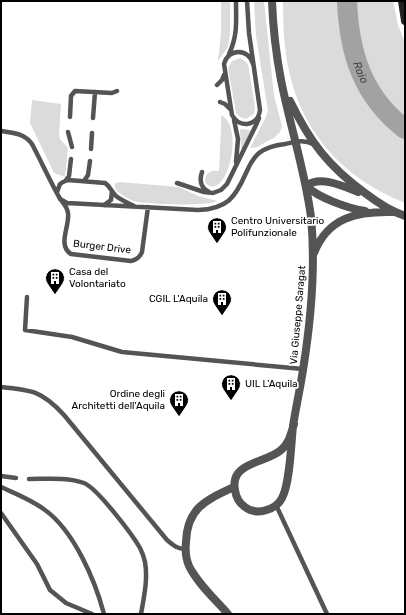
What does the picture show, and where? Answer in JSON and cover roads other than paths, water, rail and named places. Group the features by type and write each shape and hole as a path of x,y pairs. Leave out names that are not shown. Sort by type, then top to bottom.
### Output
{"main road":[{"path":"402,1 405,20"}],"street":[{"name":"Via Giuseppe Saragat","path":"272,1 274,38 281,81 306,186 311,218 313,255 311,302 286,490 276,505"},
{"name":"Via Giuseppe Saragat","path":"281,81 296,115 314,145 334,168 375,201"},
{"name":"Via Giuseppe Saragat","path":"306,186 315,181 328,182 357,191 394,212 405,216"},
{"name":"Via Giuseppe Saragat","path":"306,186 317,194 344,206 372,212 394,212"},
{"name":"Via Giuseppe Saragat","path":"313,255 323,236 334,224 352,216 372,212"},
{"name":"Via Giuseppe Saragat","path":"234,487 237,475 244,468 275,454 282,449 288,442 294,424"},
{"path":"228,614 196,578 190,567 185,549 187,526 193,513 204,502 234,487 237,497 246,508 261,512 276,505"}],"lane":[{"path":"235,167 238,146 237,132 231,111 224,73 224,62 234,43 236,34 236,1"},
{"path":"176,183 200,192 216,193 223,188 256,126 260,112 252,64 247,1"},
{"path":"229,54 236,51 243,52 250,58 252,64"},
{"path":"217,85 223,78 224,73"},
{"path":"70,117 71,96 73,92 78,90 112,93 117,91"},
{"path":"93,118 95,92"},
{"path":"220,102 227,105 231,111"},
{"path":"234,119 240,123 249,124 255,121 260,112"},
{"path":"1,131 17,134 29,140 59,197 67,203 198,210 219,206 229,201 237,193 252,161 260,152 271,147 296,142 306,141 314,145"},
{"path":"68,132 72,147"},
{"path":"91,149 92,133"},
{"path":"59,197 59,186 69,176 70,159"},
{"path":"84,181 88,174 90,161"},
{"path":"202,172 200,180 202,186 211,193"},
{"path":"49,177 56,181 105,183 110,186 112,191 119,198 136,206"},
{"path":"102,205 107,204 111,200 112,191"},
{"name":"Burger Drive","path":"59,197 66,207 68,214 64,243 68,253 130,261 138,258 142,252 148,207"},
{"path":"27,297 25,330 72,337 122,352 303,370"},
{"path":"1,387 26,390 39,394 51,401 167,540 174,547 185,549"},
{"path":"1,476 16,478"},
{"path":"29,479 60,480 83,483 92,488 102,497 136,542 144,556 146,574 141,614"},
{"path":"1,487 43,508 63,529 88,569 104,614"},
{"path":"276,505 327,614"},
{"path":"1,513 37,564 50,590 66,603 92,614"}],"waterway":[{"name":"Raio","path":"347,1 351,38 361,72 368,87 378,102 390,116 405,129"}],"place":[{"name":"Centro Universitario Polifunzionale","path":"217,244"},
{"name":"Casa del Volontariato","path":"55,295"},
{"name":"CGIL L'Aquila","path":"222,316"},
{"name":"UIL L'Aquila","path":"231,401"},
{"name":"Ordine degli Architetti dell'Aquila","path":"179,417"}]}
